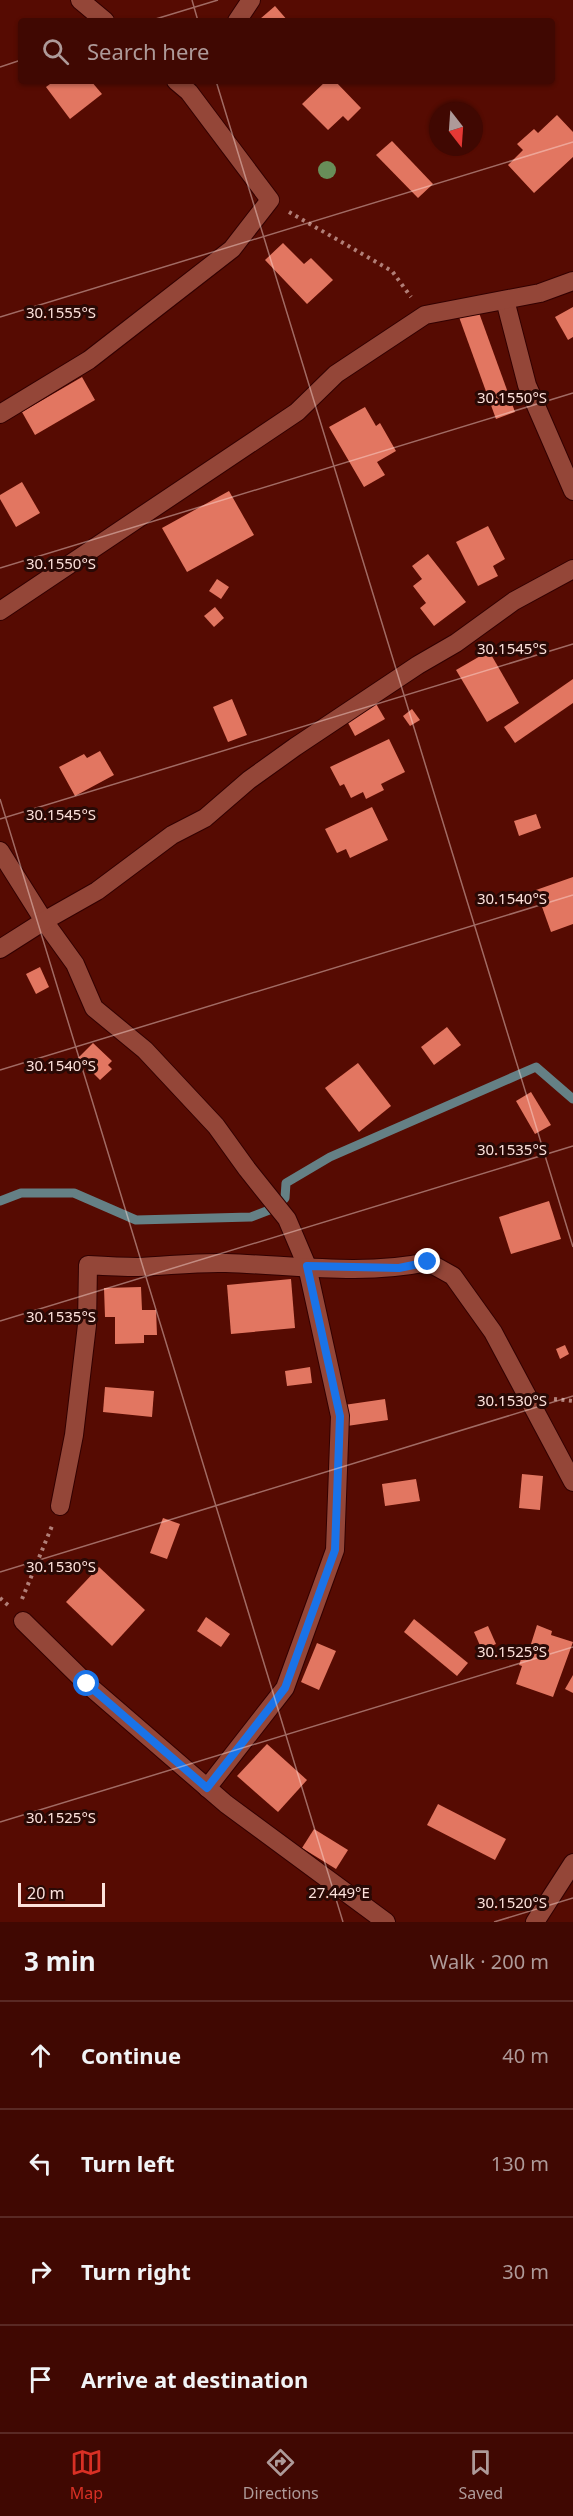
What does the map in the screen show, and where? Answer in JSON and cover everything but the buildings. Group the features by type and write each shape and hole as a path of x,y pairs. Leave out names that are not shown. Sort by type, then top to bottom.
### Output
{"street":[{"path":"80,0 101,18"},
{"path":"239,18 250,0"},
{"path":"0,414 88,360 232,249 270,200 187,85"},
{"path":"0,611 297,412 336,374 425,315 540,293 573,280"},
{"path":"506,300 527,385 573,491"},
{"path":"0,949 97,891 172,835 205,818 249,780 295,747 456,642 514,601 573,569"},
{"path":"0,851 44,921 75,964 94,1008 145,1050 216,1126 287,1219 307,1266 340,1416 335,1550 285,1688 207,1788"},
{"path":"60,1506 74,1435 87,1325 88,1265 139,1267 224,1263 399,1268 428,1262 453,1276 493,1332 573,1482"},
{"path":"23,1621 87,1684 207,1788 386,1922"},
{"path":"535,1922 573,1863"}],"path":[{"path":"270,200 392,272 425,315"},
{"path":"23,1621 21,1604 38,1556 60,1506"}],"waterway":[{"path":"0,1201 21,1193 74,1193 136,1220 251,1217 277,1207 285,1198 286,1183 330,1157 536,1067 573,1099"}],"route":[{"path":"87,1684 207,1788 285,1688 335,1550 340,1416 307,1266 399,1268 428,1262"}]}
